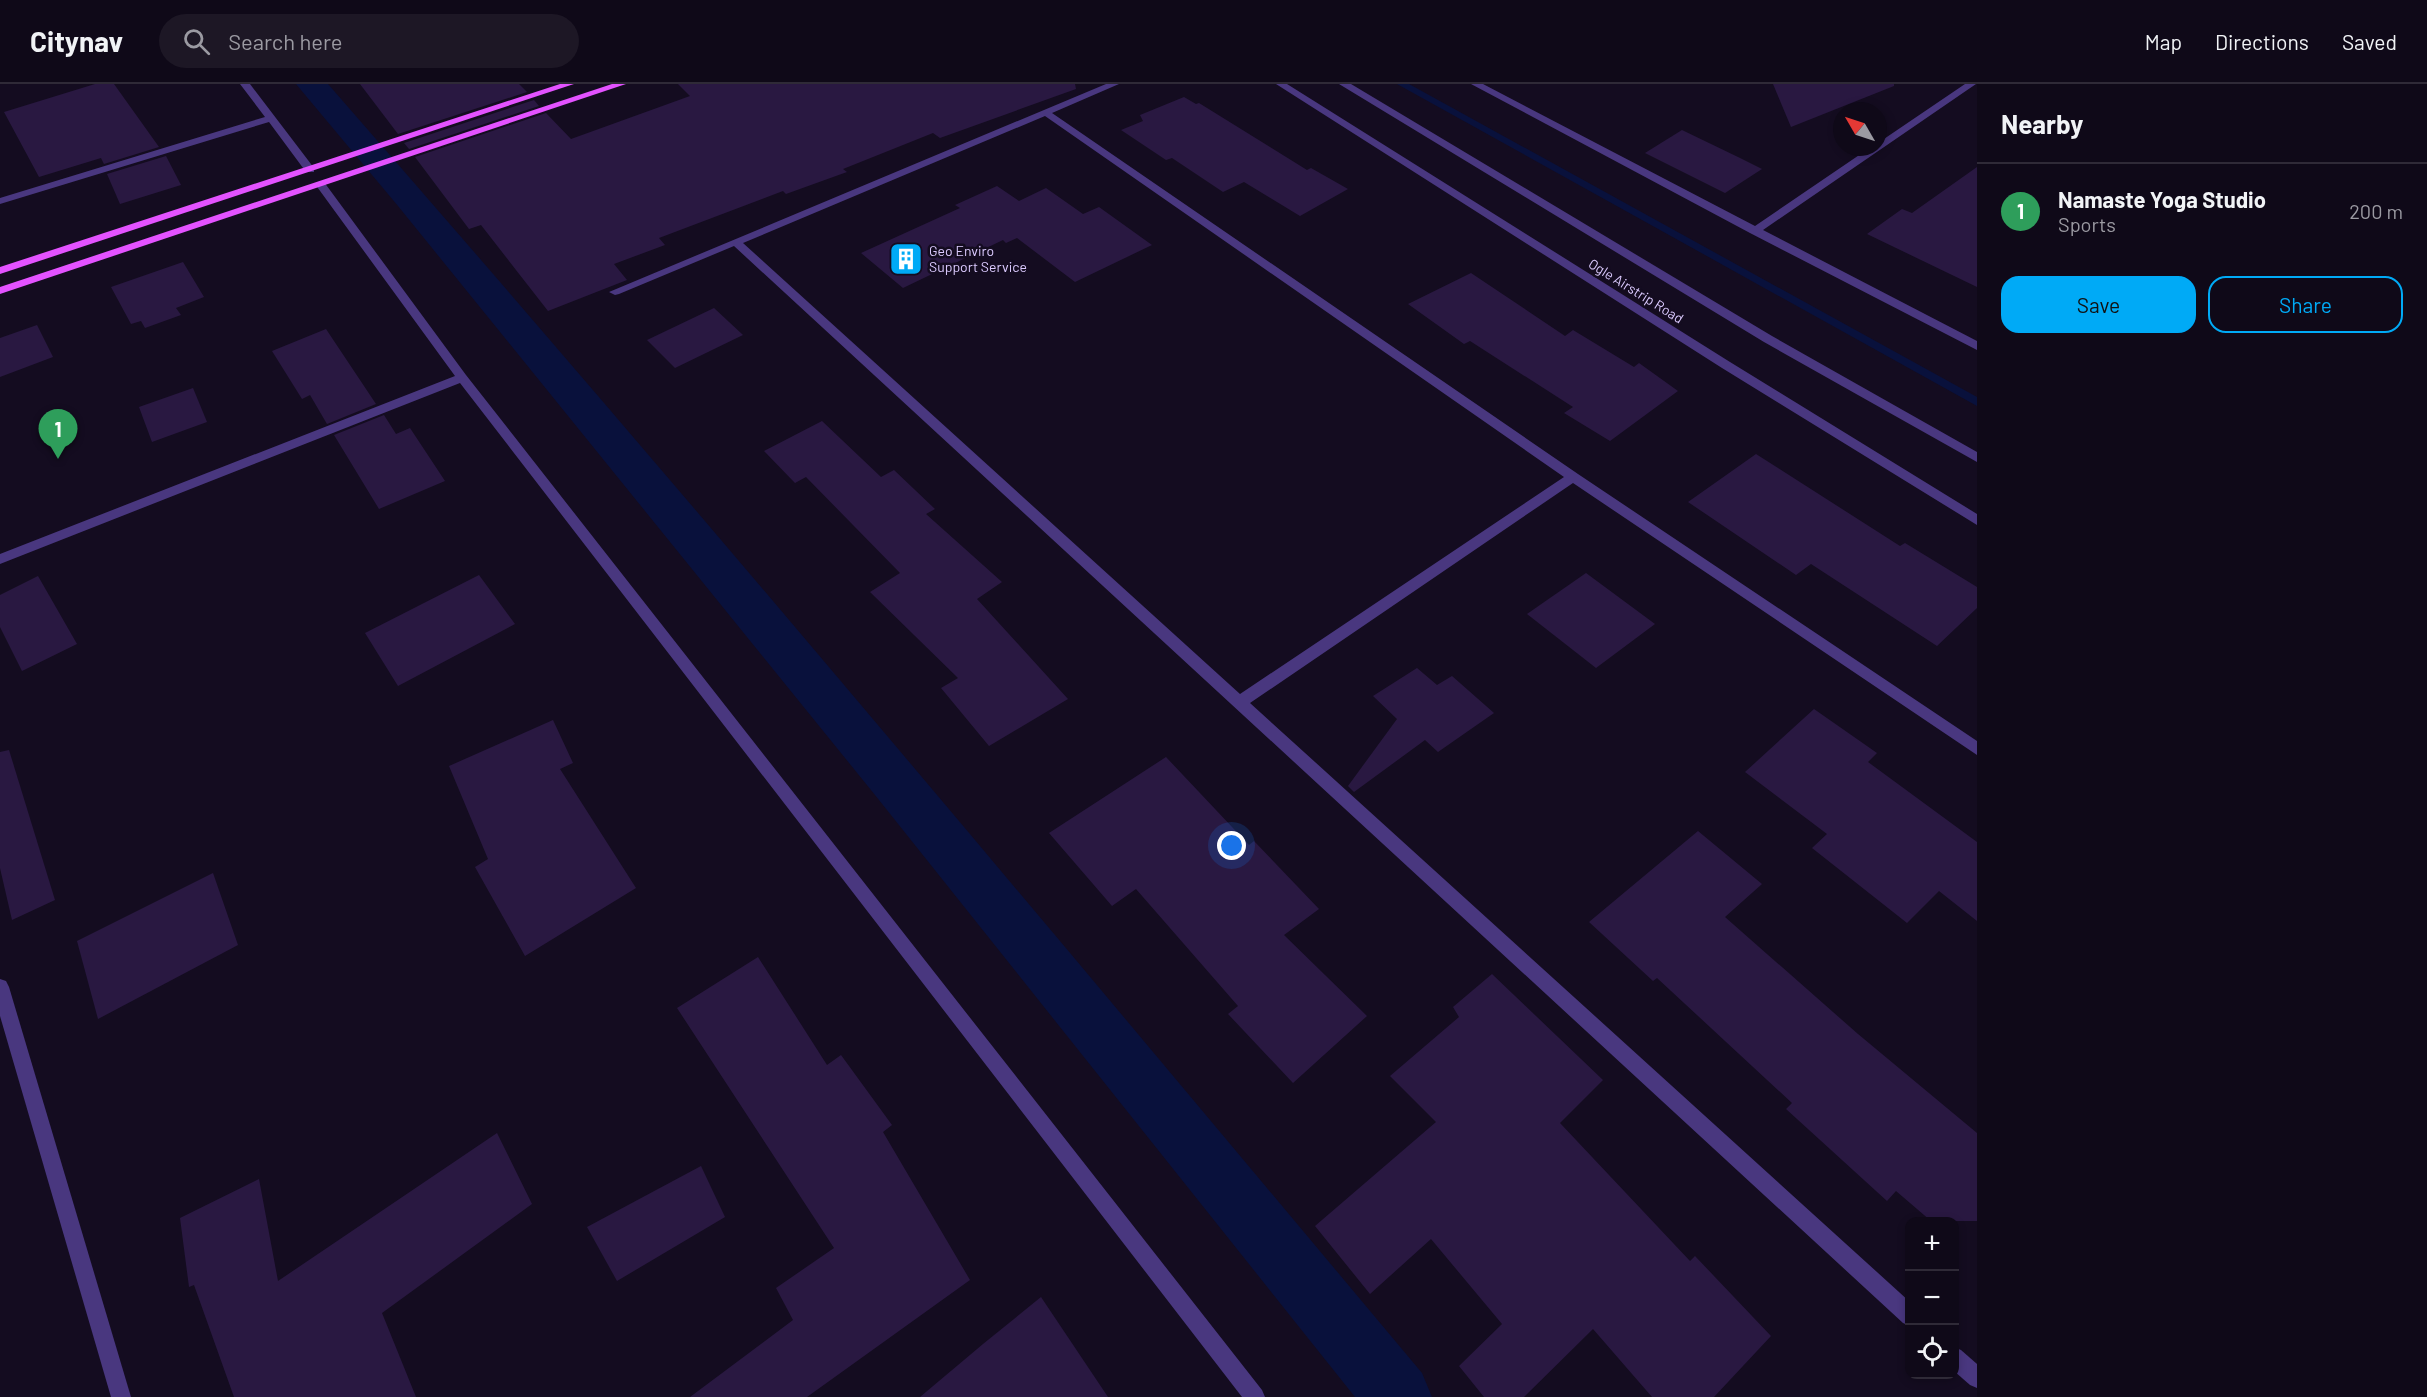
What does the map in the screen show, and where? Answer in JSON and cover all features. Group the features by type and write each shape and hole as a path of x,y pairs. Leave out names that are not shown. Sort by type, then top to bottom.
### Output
{"main road":[{"path":"0,271 569,84"},
{"path":"0,291 351,172 621,84"}],"street":[{"path":"245,84 310,170"},
{"path":"615,292 1114,84"},
{"name":"Ogle Airstrip Road","path":"1281,84 1977,520"},
{"name":"Ogle Airstrip Road","path":"1344,84 1768,339 1977,458"},
{"path":"1476,84 1977,346"},
{"path":"1754,231 1971,84"},
{"path":"1046,113 1573,477 1977,749"},
{"path":"0,201 271,118"},
{"path":"320,184 462,378 1255,1397"},
{"path":"737,243 1905,1311"},
{"path":"0,559 462,378"},
{"path":"1239,703 1573,477"},
{"path":"0,987 121,1397"},
{"path":"1959,1362 1977,1378"}],"building":[{"path":"95,84 114,84 159,147 104,164 101,158 39,177 4,112"},
{"path":"360,84 519,84 527,92 398,134"},
{"path":"678,84 1075,84 1076,89 940,138 933,133 843,169 847,172 786,194 783,191 659,238 665,245 614,264 627,280 548,311 481,225 469,229 415,157 546,113 571,139 690,96"},
{"path":"1773,84 1894,84 1894,86 1854,102 1833,102 1833,110 1791,127"},
{"path":"1184,97 1196,104 1199,103 1307,170 1311,168 1348,189 1300,216 1244,182 1223,192 1172,158 1166,160 1121,130 1143,121 1140,115"},
{"path":"534,100 539,106 409,149 404,143"},
{"path":"1682,130 1762,169 1725,193 1645,153"},
{"path":"166,156 181,185 120,204 107,174"},
{"path":"1977,167 1977,287 1867,234 1902,209 1912,213"},
{"path":"997,186 1019,201 1046,188 1083,214 1099,207 1152,245 1075,282 1017,238 1006,243 1003,240 903,288 861,253 960,208 955,205"},
{"path":"183,262 204,297 176,308 181,315 145,328 141,321 131,324 111,287"},
{"path":"1471,273 1565,336 1573,330 1634,367 1639,363 1678,391 1610,441 1564,413 1573,407 1470,341 1464,344 1408,304"},
{"path":"714,308 743,335 675,368 647,340"},
{"path":"37,325 53,357 0,377 0,338"},
{"path":"326,329 376,404 327,424 310,395 302,399 272,351"},
{"path":"193,388 207,422 152,442 139,407"},
{"path":"384,415 396,434 410,428 445,481 379,509 334,435"},
{"path":"822,421 881,477 894,470 935,509 926,514 1002,582 977,599 1068,699 989,746 941,688 958,678 870,592 900,573 806,477 795,483 764,451"},
{"path":"1756,454 1900,546 1905,543 1977,587 1977,608 1937,646 1811,564 1796,575 1688,502"},
{"path":"1586,573 1655,624 1596,668 1527,614"},
{"path":"479,575 515,624 398,686 365,633"},
{"path":"38,576 77,644 22,671 0,627 0,595"},
{"path":"1417,668 1437,685 1452,676 1494,713 1438,752 1425,740 1354,792 1348,786 1397,719 1373,696"},
{"path":"1814,709 1877,753 1868,762 1977,842 1977,921 1939,891 1907,923 1812,848 1827,834 1745,772"},
{"path":"553,720 573,763 560,769 636,888 525,956 475,867 488,859 449,766"},
{"path":"9,750 55,900 12,920 0,868 0,752"},
{"path":"1166,757 1249,845 1254,841 1319,909 1284,935 1367,1016 1293,1083 1228,1014 1238,1006 1136,889 1112,906 1049,833"},
{"path":"1698,831 1762,884 1725,917 1858,1034 1977,1133 1977,1221 1959,1221 1959,1217 1926,1217 1896,1191 1887,1201 1786,1109 1792,1103 1657,978 1653,981 1589,922"},
{"path":"213,873 238,945 98,1019 77,941"},
{"path":"758,957 827,1065 841,1055 892,1125 883,1132 970,1280 807,1397 690,1397 793,1320 776,1288 834,1248 677,1008"},
{"path":"1492,974 1603,1080 1560,1123 1690,1261 1695,1256 1771,1336 1714,1397 1652,1397 1593,1329 1524,1397 1484,1397 1459,1366 1502,1324 1431,1239 1370,1294 1315,1226 1436,1122 1390,1076 1459,1017 1453,1007"},
{"path":"497,1133 532,1204 382,1313 416,1397 234,1397 194,1285 189,1287 180,1218 259,1179 278,1281"},
{"path":"701,1166 725,1217 617,1281 587,1227"},
{"path":"1041,1297 1108,1397 920,1397 983,1344"}],"waterway":[{"path":"311,84 410,199 893,780 1398,1397"},
{"path":"1402,84 1977,402"}],"place":[{"name":"Geo Enviro Support Service","path":"906,259"},
{"name":"Namaste Yoga Studio","path":"58,459"}]}
